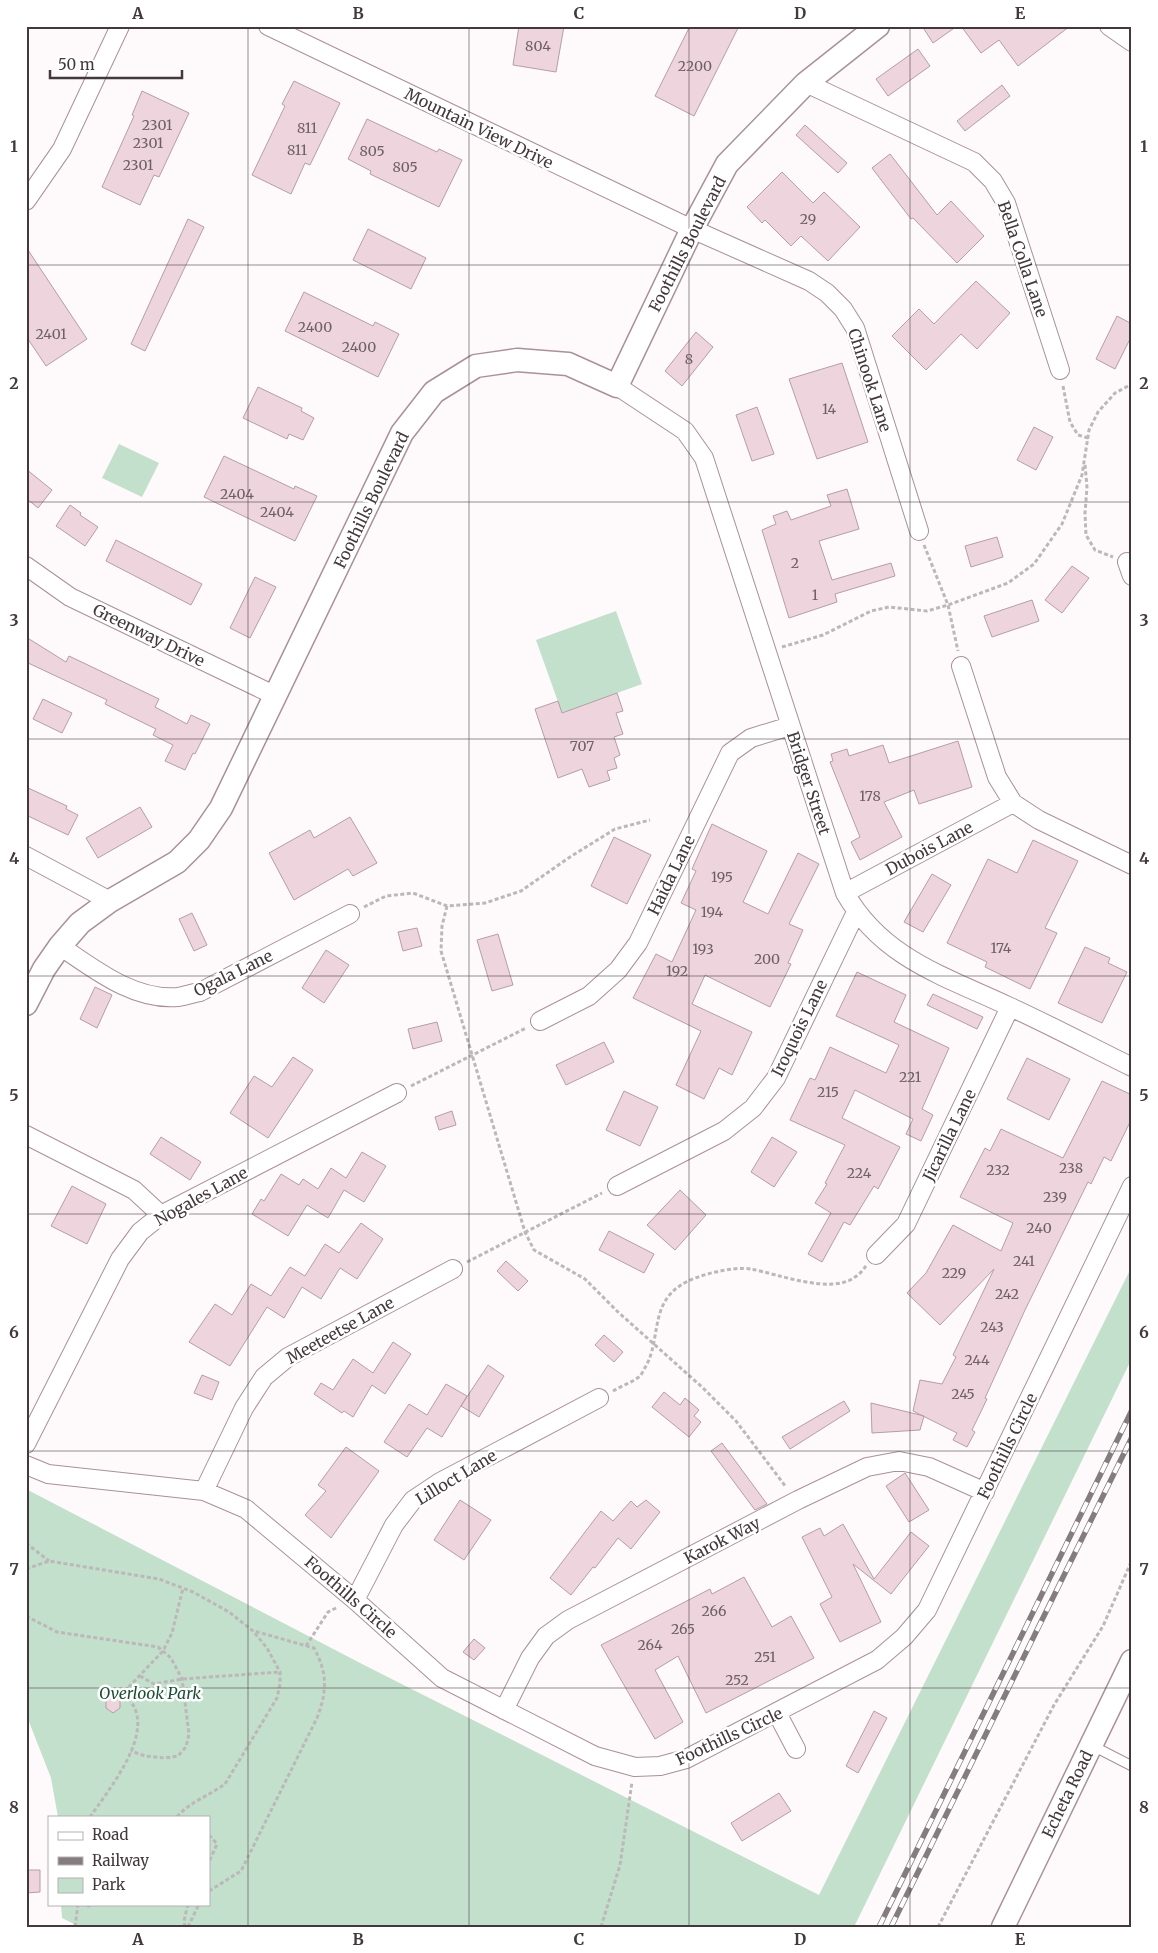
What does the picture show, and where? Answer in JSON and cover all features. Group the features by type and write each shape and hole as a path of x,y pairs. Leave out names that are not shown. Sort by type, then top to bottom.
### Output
{"street":[{"path":"26,201 62,149 120,26"},
{"name":"Mountain View Drive","path":"268,26 692,228"},
{"name":"Foothills Boulevard","path":"26,1004 44,969 60,946 80,923 110,900 176,862 199,840 221,808 402,433 434,392 476,366 517,360 568,364 617,386 692,228 727,164 806,83 878,26"},
{"path":"1109,26 1132,42"},
{"name":"Bella Colla Lane","path":"806,83 974,162 993,180 1006,204 1060,370"},
{"name":"Chinook Lane","path":"692,228 809,281 827,293 843,309 855,328 919,531"},
{"name":"Bridger Street","path":"617,386 685,431 704,458 845,893 856,912 882,940 919,965 1132,1067"},
{"name":"Greenway Drive","path":"26,566 70,597 276,696"},
{"path":"961,666 997,777 1014,803 1039,820 1132,865"},
{"name":"Haida Lane","path":"540,1021 589,996 618,970 638,943 730,753 751,738 790,726"},
{"name":"Dubois Lane","path":"845,893 1014,803"},
{"path":"26,856 110,900"},
{"name":"Iroquois Lane","path":"617,1186 724,1131 753,1108 776,1078 856,912"},
{"name":"Ogala Lane","path":"60,946 117,983 149,994 177,997 200,992 350,914"},
{"name":"Jicarilla Lane","path":"876,1255 906,1224 1010,1007"},
{"name":"Nogales Lane","path":"26,1444 120,1259 140,1232 161,1216 397,1093"},
{"path":"26,1136 134,1190 161,1216"},
{"name":"Foothills Circle","path":"26,1466 48,1474 204,1491 246,1509 355,1600 442,1678 595,1756 635,1767 660,1766 686,1759 877,1660 904,1637 927,1610 1132,1186"},
{"name":"Meeteetse Lane","path":"204,1491 244,1408 264,1377 288,1357 453,1269"},
{"name":"Lilloct Lane","path":"355,1600 394,1525 413,1500 440,1482 599,1398"},
{"name":"Karok Way","path":"504,1710 530,1658 546,1636 568,1620 867,1466 900,1461 929,1467 984,1492"},
{"name":"Echeta Road","path":"1003,1927 1132,1662"},
{"path":"777,1713 796,1749"}],"lane":[{"path":"1091,1745 1132,1766"}],"path":[{"path":"1060,370 1070,422 1078,435 1088,438"},
{"path":"767,652 823,635 880,609 889,607 927,611 948,605 1008,583 1034,564 1062,524 1082,475 1089,430 1098,412 1115,392 1132,384"},
{"path":"1084,459 1087,487 1086,535 1094,550 1130,569"},
{"path":"919,531 948,605 961,666"},
{"path":"350,914 386,896 413,893 447,906 486,903 521,891 570,856 615,829 650,820"},
{"path":"447,906 442,926 441,951 526,1232 534,1250 585,1279 618,1312 702,1387 736,1421 798,1500"},
{"path":"397,1093 472,1057 540,1021"},
{"path":"453,1269 617,1186"},
{"path":"599,1398 640,1376 648,1361 659,1314 666,1297 681,1284 702,1276 725,1271 749,1269 822,1284 844,1283 856,1277 876,1255"},
{"path":"26,1543 49,1561"},
{"path":"938,1927 1054,1705 1103,1626 1132,1560"},
{"path":"26,1569 49,1561 159,1578 229,1612 253,1631 267,1648 280,1672 277,1698 225,1784 212,1794 183,1809 178,1816"},
{"path":"91,1816 118,1777 131,1751 138,1727 135,1709 123,1693 163,1651 172,1633 183,1588"},
{"path":"306,1646 328,1612 355,1600"},
{"path":"26,1616 57,1632 158,1647 172,1658 182,1679 190,1734 186,1747 178,1756 165,1758 145,1756 131,1751"},
{"path":"210,1889 241,1870 317,1718 324,1700 326,1684 319,1658 314,1648 253,1631"},
{"path":"140,1676 154,1684 182,1679 280,1672"},
{"path":"601,1927 620,1865 635,1767"},
{"path":"210,1836 218,1844 210,1860"},
{"path":"74,1927 79,1906"},
{"path":"187,1927 184,1921 188,1906"},
{"path":"187,1927 198,1906"}],"green space":[{"path":"119,444 159,463 142,497 102,478"},
{"path":"616,611 642,684 562,713 536,640"},
{"name":"Overlook Park","path":"1132,1266 1132,1358 854,1927 80,1927 62,1918 61,1906 210,1906 210,1816 58,1816 51,1778 26,1714 26,1489 362,1664 819,1895"}],"building":[{"path":"519,26 564,26 556,72 513,65"},
{"path":"690,26 739,26 694,116 655,96"},
{"path":"922,26 957,26 933,43"},
{"path":"961,26 1070,26 1018,66 999,40 981,53"},
{"path":"918,49 930,66 888,96 876,79"},
{"path":"294,81 340,103 310,165 305,163 291,194 252,175 285,106 282,104"},
{"path":"1002,85 1010,96 965,131 957,121"},
{"path":"142,91 189,113 159,177 154,175 140,205 102,187 134,116 132,115"},
{"path":"367,119 437,152 439,149 462,160 439,207 370,174 371,171 348,159"},
{"path":"805,125 847,163 838,173 796,135"},
{"path":"890,154 937,215 951,201 984,236 957,263 913,218 911,219 872,168"},
{"path":"782,172 813,203 824,192 860,227 828,261 801,236 791,246 765,220 762,223 747,207"},
{"path":"188,219 204,227 145,351 131,344"},
{"path":"368,229 426,258 411,289 353,260"},
{"path":"26,247 87,339 46,366 26,336"},
{"path":"976,281 1010,313 977,349 961,334 926,370 892,336 919,309 934,324"},
{"path":"304,292 373,326 375,322 399,334 378,377 285,331"},
{"path":"1117,316 1132,324 1132,335 1115,369 1096,359"},
{"path":"696,332 713,347 682,386 665,371"},
{"path":"842,363 868,442 817,459 789,379"},
{"path":"258,387 302,408 301,411 314,418 303,440 289,434 287,439 243,418"},
{"path":"757,407 774,454 752,461 736,415"},
{"path":"1034,427 1053,437 1036,470 1017,460"},
{"path":"224,456 294,489 295,486 317,496 295,541 204,497"},
{"path":"26,469 52,490 38,508 26,498"},
{"path":"847,489 859,529 819,541 832,580 891,563 895,576 835,594 837,602 789,618 762,530 776,524 773,516 787,511 791,520 831,506 827,495"},
{"path":"70,505 81,513 80,515 98,527 85,546 56,526"},
{"path":"997,537 1003,557 971,567 965,546"},
{"path":"116,540 202,584 191,605 106,561"},
{"path":"1072,566 1089,578 1062,613 1045,600"},
{"path":"255,577 276,587 250,638 230,628"},
{"path":"1032,600 1039,621 992,637 984,616"},
{"path":"26,637 66,662 69,656 159,699 155,707 187,724 191,715 210,724 185,770 165,761 173,745 153,735 156,729 105,704 107,700 26,662"},
{"path":"617,693 623,711 616,713 623,734 614,737 620,755 614,758 617,768 607,771 610,780 589,787 582,769 558,778 535,709 558,701 562,713"},
{"path":"43,699 72,713 62,733 33,719"},
{"path":"958,741 972,787 919,804 914,790 884,802 902,837 860,860 851,842 860,837 830,762 833,761 831,754 847,749 849,756 883,745 889,763"},
{"path":"26,787 67,806 66,809 78,815 68,835 26,815"},
{"path":"140,807 152,827 98,858 86,838"},
{"path":"350,817 377,863 353,876 348,869 294,900 269,853 310,830 314,838"},
{"path":"712,824 767,851 743,902 768,914 798,853 819,864 789,924 803,930 788,963 791,964 770,1007 705,975 692,1004 752,1032 732,1075 719,1068 704,1099 676,1085 701,1031 633,998 656,954 672,962 696,910 681,903 696,871 692,869"},
{"path":"614,837 651,855 627,904 591,886"},
{"path":"1033,840 1078,861 1045,928 1057,933 1030,989 985,967 987,962 947,943 988,859 1017,873"},
{"path":"932,874 951,885 923,932 904,922"},
{"path":"192,913 207,945 194,951 179,919"},
{"path":"417,928 422,946 403,951 398,932"},
{"path":"498,934 513,985 492,991 477,940"},
{"path":"1085,947 1110,958 1108,963 1127,972 1102,1023 1058,1003"},
{"path":"326,950 349,965 324,1003 302,988"},
{"path":"857,972 906,995 894,1022 949,1048 922,1109 933,1115 921,1141 906,1134 913,1119 855,1090 842,1118 900,1147 878,1189 874,1186 850,1225 844,1222 822,1262 808,1254 831,1213 815,1203 827,1184 825,1183 845,1145 790,1120 810,1078 815,1080 830,1047 886,1073 899,1045 836,1016"},
{"path":"95,987 112,995 97,1028 80,1019"},
{"path":"933,994 983,1017 977,1029 927,1005"},
{"path":"437,1022 442,1041 413,1049 408,1029"},
{"path":"604,1042 614,1062 566,1085 556,1065"},
{"path":"293,1057 313,1070 268,1138 230,1113 254,1076 272,1087"},
{"path":"1027,1058 1070,1079 1049,1120 1007,1099"},
{"path":"1102,1081 1132,1095 1132,1118 1111,1161 1104,1157 1091,1184 1088,1182 1025,1310 985,1398 987,1399 972,1430 975,1432 967,1447 953,1440 957,1433 913,1411 920,1380 942,1384 956,1357 953,1355 994,1269 940,1325 907,1293 926,1273 953,1225 1001,1251 1013,1223 960,1197 985,1148 990,1151 1001,1129 1063,1158"},
{"path":"624,1091 658,1107 640,1146 606,1130"},
{"path":"452,1111 456,1125 439,1130 435,1117"},
{"path":"161,1137 201,1162 190,1180 150,1154"},
{"path":"772,1137 797,1152 774,1187 751,1172"},
{"path":"362,1152 386,1166 364,1202 344,1190 328,1218 307,1205 288,1236 252,1214 261,1199 264,1201 281,1174 299,1185 303,1179 318,1189 331,1168 346,1178"},
{"path":"72,1186 106,1204 87,1244 51,1226"},
{"path":"680,1190 706,1215 675,1250 647,1225"},
{"path":"361,1223 383,1239 357,1279 340,1268 321,1299 302,1287 284,1318 267,1307 230,1366 189,1342 215,1304 232,1315 251,1284 271,1296 290,1267 305,1276 325,1244 339,1253"},
{"path":"609,1231 654,1254 644,1273 599,1250"},
{"path":"506,1261 528,1281 518,1291 497,1271"},
{"path":"604,1335 623,1352 614,1362 595,1345"},
{"path":"393,1342 411,1354 385,1394 372,1385 353,1417 344,1411 342,1413 314,1394 321,1383 333,1390 353,1359 373,1373"},
{"path":"488,1365 504,1376 479,1417 461,1406"},
{"path":"202,1375 219,1382 212,1400 194,1393"},
{"path":"446,1384 467,1396 442,1437 427,1428 407,1457 384,1442 409,1404 427,1415"},
{"path":"664,1392 680,1405 685,1398 699,1410 694,1416 701,1422 689,1437 652,1407"},
{"path":"844,1401 850,1411 790,1449 782,1437"},
{"path":"871,1403 924,1416 920,1430 872,1433"},
{"path":"722,1443 767,1504 755,1510 711,1451"},
{"path":"346,1447 379,1471 331,1538 305,1515 326,1491 318,1485"},
{"path":"905,1473 929,1510 909,1522 886,1486"},
{"path":"460,1500 491,1520 464,1560 434,1540"},
{"path":"646,1500 660,1512 631,1549 618,1538 571,1595 550,1578 601,1511 613,1521 631,1501 637,1507"},
{"path":"843,1524 874,1579 911,1532 929,1546 891,1594 853,1564 881,1622 840,1642 820,1604 832,1597 802,1537 820,1528 824,1536"},
{"path":"744,1577 772,1627 791,1616 814,1658 706,1713 678,1656 655,1670 683,1722 655,1739 601,1645 710,1589 712,1594"},
{"path":"474,1639 485,1648 474,1660 463,1652"},
{"path":"113,1696 120,1700 120,1708 113,1713 106,1708 106,1700"},
{"path":"874,1711 887,1718 858,1773 846,1766"},
{"path":"779,1793 791,1811 742,1841 731,1823"},
{"path":"26,1870 40,1870 40,1892 26,1893"}],"railway":[{"path":"879,1927 1132,1410"},
{"path":"891,1927 1132,1437"}]}
